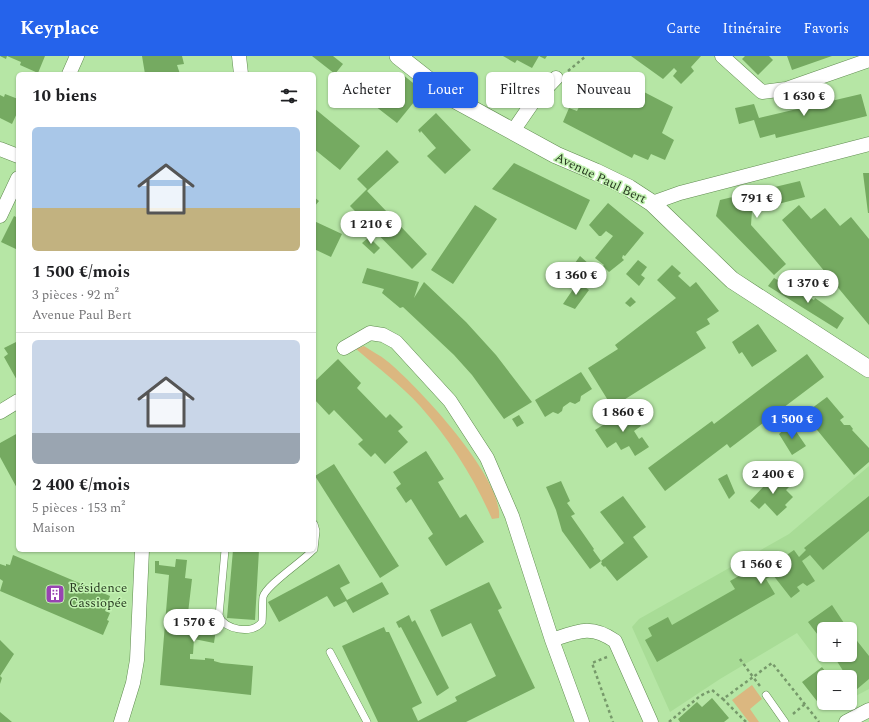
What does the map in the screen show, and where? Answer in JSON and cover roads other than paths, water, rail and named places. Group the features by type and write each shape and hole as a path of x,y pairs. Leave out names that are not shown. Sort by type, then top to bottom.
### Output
{"street":[{"path":"70,72 77,56"},
{"path":"239,56 241,72"},
{"name":"Avenue Paul Bert","path":"398,56 450,97 556,155 629,188 652,203 732,280 869,369"},
{"path":"722,56 762,92 786,89 869,60"},
{"path":"513,131 533,102 556,78"},
{"path":"652,203 680,193 869,144"},
{"path":"0,149 16,155"},
{"path":"0,216 16,182"},
{"path":"344,348 370,333 383,335 396,342 450,401 487,458 512,516 552,640 582,722"},
{"path":"0,412 16,402"},
{"path":"121,722 133,683 137,660 142,552"},
{"path":"552,640 580,630 604,633 615,641 651,722"},
{"path":"846,722 869,710"}],"lane":[{"path":"225,552 219,616 223,624 229,627 245,629 254,628 262,622 264,595 271,585 304,560 311,552"},
{"path":"330,652 367,722"},
{"path":"766,695 785,722"}],"place":[{"name":"Résidence Cassiopée","path":"55,594"}]}
